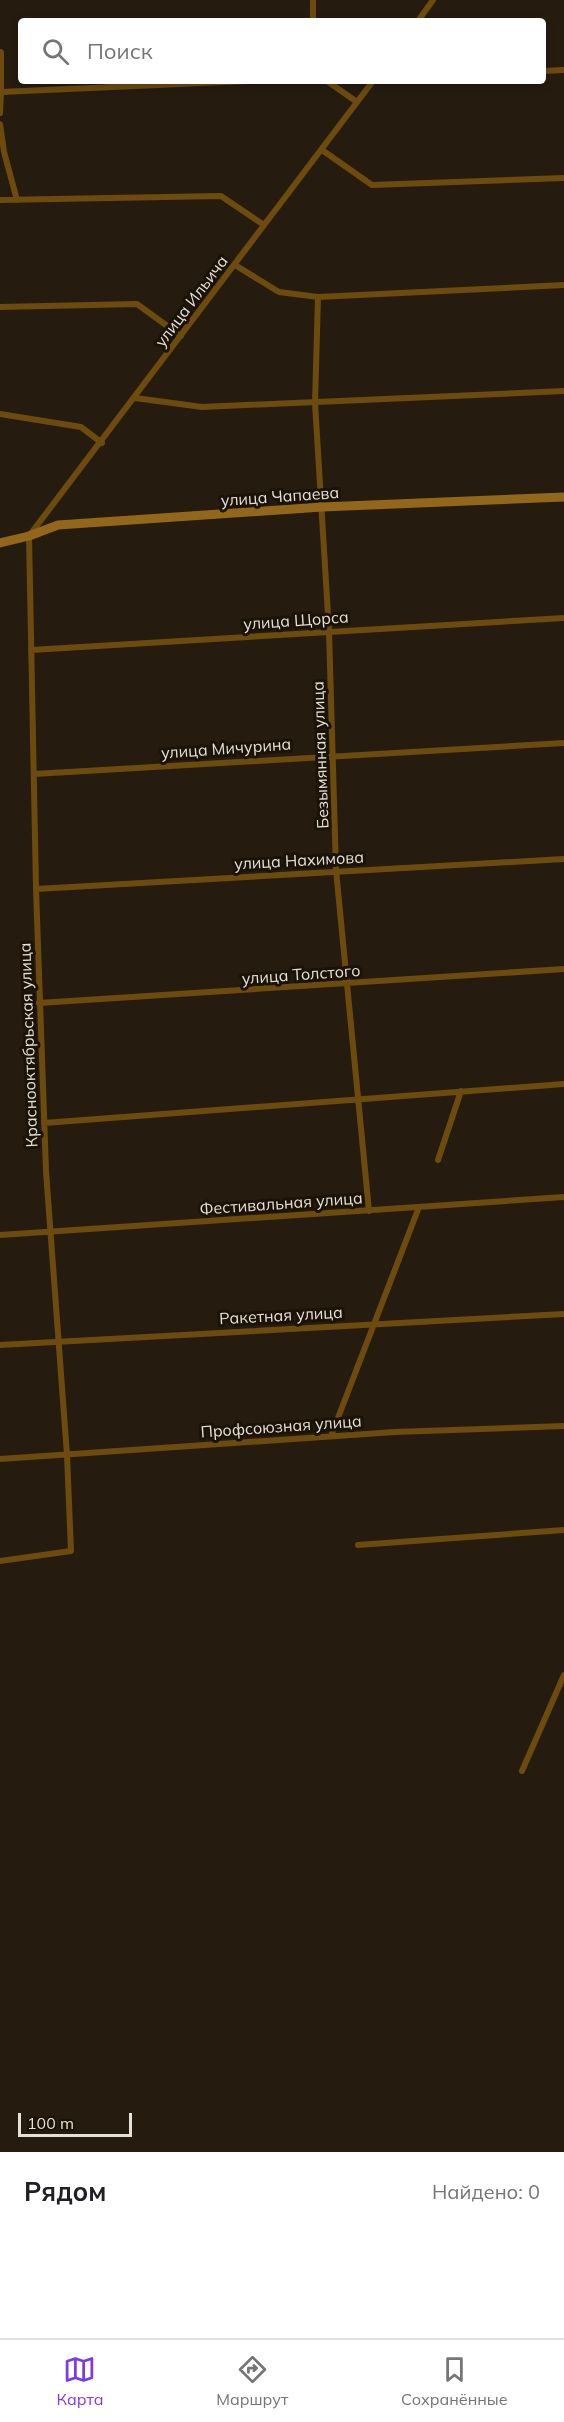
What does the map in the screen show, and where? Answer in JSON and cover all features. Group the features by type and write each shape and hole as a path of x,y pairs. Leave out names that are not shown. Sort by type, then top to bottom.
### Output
{"main road":[{"name":"улица Чапаева","path":"0,543 29,536 58,525 322,507 564,497"}],"street":[{"path":"313,0 314,18"},
{"path":"420,18 431,1"},
{"path":"0,53 0,113"},
{"path":"546,71 564,70"},
{"path":"1,92 180,84"},
{"path":"331,84 357,102"},
{"name":"улица Ильича","path":"29,536 102,443 371,84"},
{"path":"0,124 17,200"},
{"path":"322,150 372,185 564,177"},
{"path":"0,200 221,196 264,225"},
{"path":"235,265 279,292 318,297 564,285"},
{"name":"Безымянная улица","path":"318,297 315,403 329,632 336,870 369,1211"},
{"path":"0,307 137,304 181,336"},
{"path":"135,398 202,407 564,391"},
{"path":"0,414 81,427 102,443"},
{"name":"Краснооктябрьская улица","path":"0,1560 71,1551 67,1455 44,1123 39,1003 29,536"},
{"name":"улица Щорса","path":"31,650 564,618"},
{"name":"улица Мичурина","path":"34,774 333,754 564,743"},
{"name":"улица Нахимова","path":"36,889 336,870 564,859"},
{"name":"улица Толстого","path":"39,1003 564,969"},
{"path":"44,1123 564,1084"},
{"path":"438,1160 461,1091"},
{"name":"Фестивальная улица","path":"0,1235 564,1197"},
{"path":"331,1436 419,1207"},
{"name":"Ракетная улица","path":"0,1345 564,1314"},
{"name":"Профсоюзная улица","path":"0,1459 331,1436 564,1426"},
{"path":"358,1545 564,1530"},
{"path":"522,1771 564,1675"}]}
